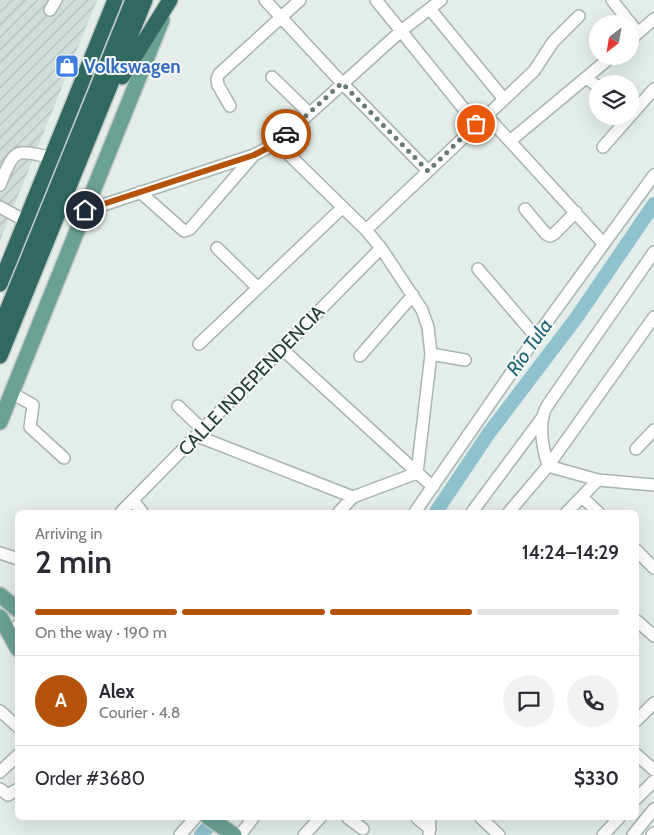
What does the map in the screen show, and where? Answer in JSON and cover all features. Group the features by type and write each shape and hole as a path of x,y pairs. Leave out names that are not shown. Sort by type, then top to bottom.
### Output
{"highway":[{"path":"0,284 115,0"},
{"path":"120,31 129,0"},
{"path":"0,328 133,0"},
{"path":"0,356 145,0"},
{"path":"100,112 170,0"}],"main road":[{"path":"0,267 110,0"},
{"path":"0,422 170,0"},
{"path":"0,595 15,608"},
{"path":"0,617 14,644"},
{"path":"212,820 235,834"}],"street":[{"path":"265,0 342,83 428,171"},
{"path":"230,106 216,79 300,0"},
{"path":"376,0 476,124"},
{"path":"85,210 254,155 277,143 401,31 441,0"},
{"path":"612,0 621,15"},
{"path":"430,9 503,98"},
{"path":"366,230 503,98 534,71 553,42 579,16"},
{"path":"639,32 654,19"},
{"path":"510,141 601,65"},
{"path":"272,77 309,113"},
{"path":"639,103 654,89"},
{"path":"486,115 603,243"},
{"path":"604,147 620,125"},
{"path":"277,143 366,230 381,248 422,310 428,327 431,354 417,473"},
{"path":"0,185 13,158 17,154 22,152 45,156"},
{"path":"140,192 184,231 190,229 254,155"},
{"path":"416,510 536,337 654,175"},
{"path":"0,207 20,218"},
{"path":"199,344 343,207"},
{"path":"525,209 546,234 550,236 576,212"},
{"path":"217,248 258,288"},
{"name":"CALLE INDEPENDENCIA","path":"123,510 381,248"},
{"path":"473,510 542,418 547,406 654,252"},
{"path":"478,269 536,337"},
{"path":"360,356 413,295"},
{"path":"511,510 548,466 654,318"},
{"path":"281,348 433,487"},
{"path":"431,354 465,360"},
{"path":"12,393 33,405 30,427 64,458"},
{"path":"178,406 200,433 353,497"},
{"path":"542,418 544,451 548,466"},
{"path":"636,450 654,430"},
{"path":"548,466 598,480 654,484"},
{"path":"341,510 353,497 417,473"},
{"path":"569,510 598,480"},
{"path":"582,497 596,510"},
{"path":"133,500 140,510"},
{"path":"0,553 15,558"},
{"path":"639,553 654,568"},
{"path":"639,622 652,631"},
{"path":"639,718 654,703"},
{"path":"0,711 15,724"},
{"path":"639,757 654,770"},
{"path":"0,772 15,758"},
{"path":"639,796 654,781"},
{"path":"0,789 8,795 15,791"},
{"path":"633,835 654,810"},
{"path":"180,835 193,820"},
{"path":"235,834 251,820"},
{"path":"311,832 319,820"},
{"path":"351,820 363,829"},
{"path":"483,820 499,835"},
{"path":"602,835 617,820"}],"shaded area":[{"path":"0,0 97,0 0,241"}],"waterway":[{"name":"Río Tula","path":"437,510 489,433 577,317 654,204"},
{"name":"Río Tula","path":"201,835 214,820"}],"way so far":[{"path":"286,134 342,83 428,171 476,124"}],"place":[{"name":"Volkswagen","path":"67,66"}],"route":[{"path":"85,210 254,155 277,143 286,134"}]}
